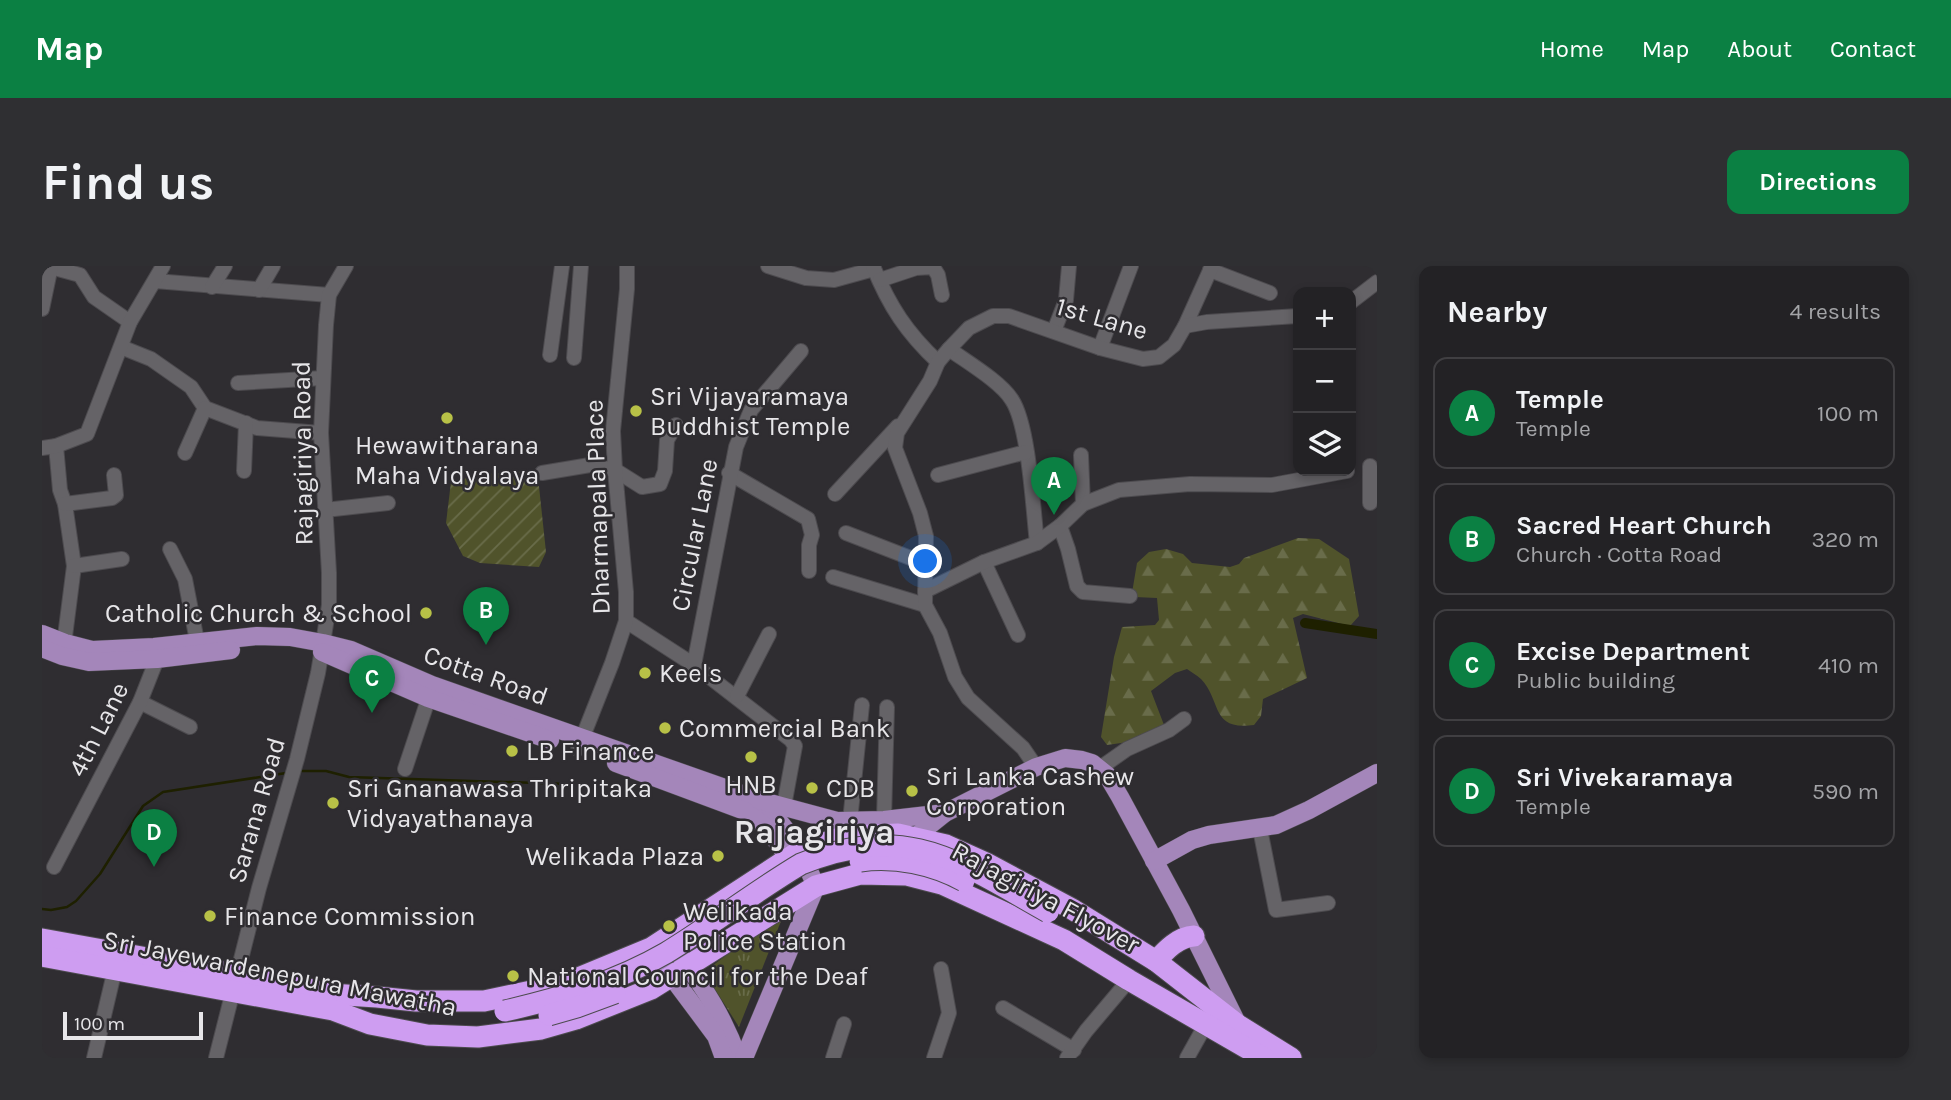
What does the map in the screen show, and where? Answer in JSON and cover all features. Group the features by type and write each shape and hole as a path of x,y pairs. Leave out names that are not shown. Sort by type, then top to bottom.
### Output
{"highway":[{"name":"Sri Jayewardenepura Mawatha","path":"42,939 332,1002 377,997 416,1001 484,1001 564,984 660,943 794,854 846,836 899,830 946,845 986,863 1072,909 1156,961 1238,1025 1291,1058"},
{"name":"Rajagiriya Flyover","path":"332,1002 443,1015 494,1013 554,999 609,981 665,953 800,864 840,850 862,846 894,846 925,850 969,867 1091,936 1165,984 1238,1025"},
{"name":"Rajagiriya Flyover","path":"332,1002 417,1024 459,1027 505,1023 561,1012 617,992 656,973 803,879 846,863 883,860 914,863 956,877 1165,992 1251,1055"},
{"name":"Sri Jayewardenepura Mawatha","path":"332,1002 370,1024 427,1035 478,1037 523,1032 576,1020 651,989 816,886 860,874 907,875 942,884 1064,940 1206,1024 1251,1055"},
{"path":"1156,961 1178,941 1194,936"},
{"name":"Sri Jayewardenepura Mawatha","path":"42,956 115,969 235,983"},
{"path":"564,984 610,978 617,985 615,993 576,1020"}],"main road":[{"name":"Cotta Road","path":"50,646 89,662 290,637 322,647 351,650 430,692 772,812 794,854 816,886"},
{"name":"Cotta Road","path":"156,653 197,641 239,643"},
{"path":"754,804 784,806 844,821 899,830 945,813 1056,759 1082,760 1100,768 1113,783 1238,1025"},
{"path":"1154,862 1192,840 1276,825 1377,774"},
{"path":"899,830 945,813"},
{"path":"899,830 907,875"},
{"path":"744,1058 816,886"},
{"path":"660,943 727,1029 738,1058"},
{"path":"1189,985 1197,986 1203,983 1208,964"},
{"path":"680,972 716,1037 724,1058"}],"street":[{"path":"42,309 49,266 83,270 94,297 131,322"},
{"path":"50,646 74,566 65,504 49,447 87,434 131,322 163,266"},
{"path":"212,287 225,266"},
{"path":"259,290 273,266"},
{"name":"Rajagiriya Road","path":"322,647 329,605 321,433 323,378 329,295 346,266"},
{"path":"550,355 562,266"},
{"path":"575,358 581,266"},
{"name":"Dharmapala Place","path":"580,744 626,621 613,431 627,266"},
{"path":"768,266 806,278 834,280 876,272 933,267 938,275 942,295"},
{"path":"1054,331 1066,300 1069,266"},
{"path":"1100,348 1131,266"},
{"path":"1185,326 1211,268 1270,293"},
{"path":"876,272 898,318 938,362"},
{"path":"155,281 329,295"},
{"path":"1356,298 1377,282"},
{"name":"1st Lane","path":"907,415 930,381 938,362 949,349 969,328 993,316 1009,316 1100,348 1143,359 1159,357 1174,345 1185,326 1293,316"},
{"path":"121,347 151,359 191,387 205,408 257,428 321,433"},
{"path":"949,349 1003,389 1013,401 1022,426 1037,543"},
{"name":"Circular Lane","path":"694,665 736,447 751,410 801,351"},
{"path":"238,383 323,378"},
{"path":"185,453 205,408"},
{"path":"835,494 907,415"},
{"path":"907,415 897,433 895,448 926,536 925,598 955,677 968,698 1023,748 1036,767"},
{"path":"244,471 246,423"},
{"path":"542,473 590,465 615,470 642,487 660,484 665,471 667,440 676,425"},
{"path":"938,475 1026,452"},
{"path":"1081,454 1083,504"},
{"path":"1356,469 1374,466 1370,503"},
{"path":"729,473 808,519 812,536 808,570"},
{"path":"65,504 112,498 116,495 114,475"},
{"path":"833,577 925,598 984,562 1037,543 1083,504 1119,490 1190,484 1272,485 1318,476"},
{"path":"325,510 388,503"},
{"path":"1060,526 1077,586 1083,592 1130,596"},
{"path":"846,533 926,564"},
{"path":"170,549 185,579 197,641"},
{"path":"74,566 122,559"},
{"path":"984,562 1018,635"},
{"path":"626,621 737,696 791,740 795,746 784,806"},
{"path":"737,696 769,634"},
{"name":"Sarana Road","path":"216,1058 259,888 288,794 322,647"},
{"name":"4th Lane","path":"54,867 140,702 156,653"},
{"path":"405,769 430,692"},
{"path":"140,702 190,727"},
{"path":"844,821 862,705"},
{"path":"887,707 899,830"},
{"path":"1100,768 1127,749 1169,730 1184,719"},
{"path":"1260,829 1276,910 1328,903"},
{"path":"94,1058 115,969"},
{"path":"934,1058 949,1013 941,969"},
{"path":"1003,1008 1070,1054 1129,980"},
{"path":"833,1058 844,1024"},
{"path":"1187,1058 1206,1024"}],"green space":[{"path":"533,471 538,477 546,552 539,567 480,563 463,556 446,523 451,482 483,474"},
{"path":"1298,538 1319,539 1349,559 1359,616 1350,626 1303,614 1293,618 1307,678 1263,699 1261,716 1254,725 1240,726 1223,719 1208,688 1199,678 1187,669 1175,673 1151,691 1164,725 1156,738 1107,745 1101,737 1114,657 1122,627 1155,625 1159,620 1157,598 1135,597 1132,593 1137,563 1149,552 1166,549 1183,554 1192,563 1230,567 1239,564 1244,558"},
{"path":"785,911 739,1027 711,983 712,966"}],"waterway":[{"path":"1305,623 1377,634"},
{"path":"300,771 326,771 349,777 568,784"},
{"path":"42,909 67,907 76,901 100,874 143,806 163,792 286,773"}],"place":[{"name":"Sri Vijayaramaya Buddhist Temple","path":"636,411"},
{"name":"Hewawitharana Maha Vidyalaya","path":"447,418"},
{"name":"Temple","path":"1054,515"},
{"name":"Catholic Church & School","path":"426,613"},
{"name":"Sacred Heart Church","path":"486,645"},
{"name":"Keels","path":"645,673"},
{"name":"Excise Department","path":"372,713"},
{"name":"Commercial Bank","path":"665,728"},
{"name":"LB Finance","path":"512,751"},
{"name":"HNB","path":"751,757"},
{"name":"CDB","path":"812,788"},
{"name":"Sri Lanka Cashew Corporation","path":"912,791"},
{"name":"Sri Gnanawasa Thripitaka Vidyayathanaya","path":"333,803"},
{"name":"Welikada Plaza","path":"718,856"},
{"name":"Sri Vivekaramaya","path":"154,867"},
{"name":"Finance Commission","path":"210,916"},
{"name":"Welikada Police Station","path":"669,926"},
{"name":"National Council for the Deaf","path":"513,976"}],"district":[{"name":"Rajagiriya","path":"814,831"}]}
